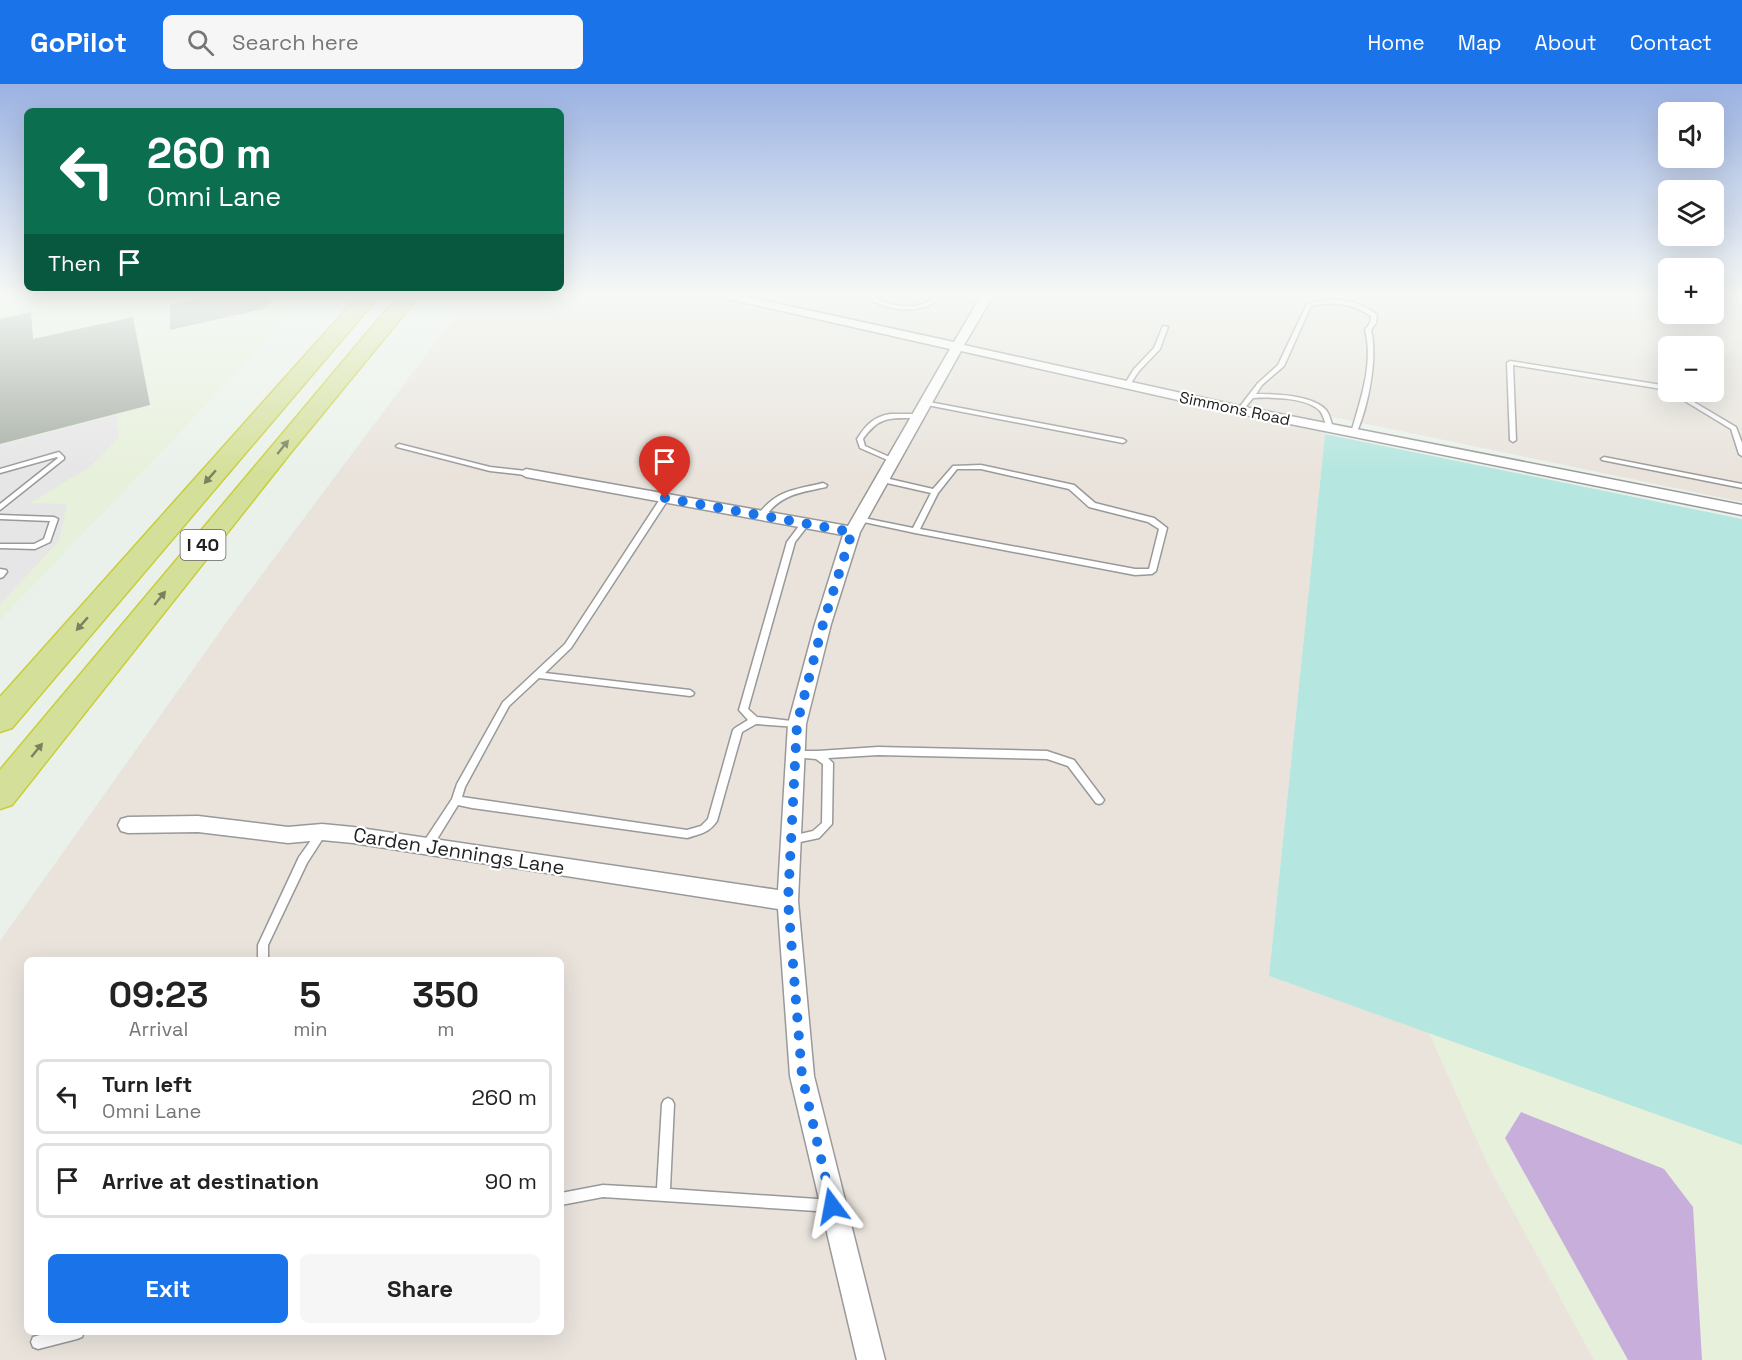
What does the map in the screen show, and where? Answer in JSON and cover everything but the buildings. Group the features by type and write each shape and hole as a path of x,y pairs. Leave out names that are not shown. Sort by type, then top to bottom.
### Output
{"highway":[{"name":"I 40","path":"0,719 316,356"},
{"name":"I 40","path":"0,795 359,356"}],"street":[{"path":"871,1360 802,1076 788,901 797,724 823,624 855,526 953,356"},
{"name":"Simmons Road","path":"992,356 1240,410 1742,510"},
{"path":"526,473 806,524 855,526"},
{"name":"Carden Jennings Lane","path":"128,825 198,824 288,835 322,832 353,835 788,901"}],"lane":[{"path":"1127,385 1136,370 1150,356"},
{"path":"1240,410 1260,384 1281,366 1286,356"},
{"path":"1354,433 1370,356"},
{"path":"1513,440 1510,363 1658,386"},
{"path":"1251,396 1270,395 1310,403 1323,411 1330,428"},
{"path":"1690,402 1734,428 1742,453"},
{"path":"892,460 862,447 860,439 868,425 877,418 920,410 1123,441"},
{"path":"399,446 490,469 526,473"},
{"path":"0,471 59,454 62,458 0,508"},
{"path":"1604,459 1742,486"},
{"path":"855,526 915,531 1135,572 1152,571 1163,528 1151,520 1092,505 1071,487 981,467 955,467 935,492 915,531"},
{"path":"881,479 935,492"},
{"path":"761,516 770,502 779,496 823,485"},
{"path":"427,846 456,800 460,786 506,704 568,646 665,498"},
{"path":"0,517 54,519 47,540 35,547 0,546"},
{"path":"797,724 755,720 743,710 791,542 806,524"},
{"path":"537,675 690,693"},
{"path":"456,800 687,834 704,829 712,821 738,730 755,720"},
{"path":"795,754 818,755 878,751 1047,755 1071,763 1098,800"},
{"path":"791,840 816,835 827,824 828,763 818,755"},
{"path":"263,957 263,945 303,860 322,832"},
{"path":"663,1196 668,1104"},
{"path":"564,1198 603,1191 832,1206"},
{"path":"38,1342 65,1335"}],"shaded area":[{"path":"0,356 251,356 168,445 0,620"},
{"path":"425,356 1658,356 1658,402 1724,402 1724,356 1742,356 1742,502 1329,416 1325,434 1269,976 1429,1033 1488,1165 1594,1360 0,1360 0,941 236,609"},
{"path":"116,415 119,437 91,466 30,503 67,504 59,541 0,604 0,445"},
{"path":"1325,434 1742,519 1742,1145 1269,976"},
{"path":"1429,1033 1742,1145 1742,1360 1594,1360 1488,1165"},
{"path":"1521,1112 1664,1169 1693,1207 1702,1360 1628,1360 1505,1138"}],"route":[{"path":"665,498 852,532 823,624 797,724 788,901 802,1076 832,1206"}]}
